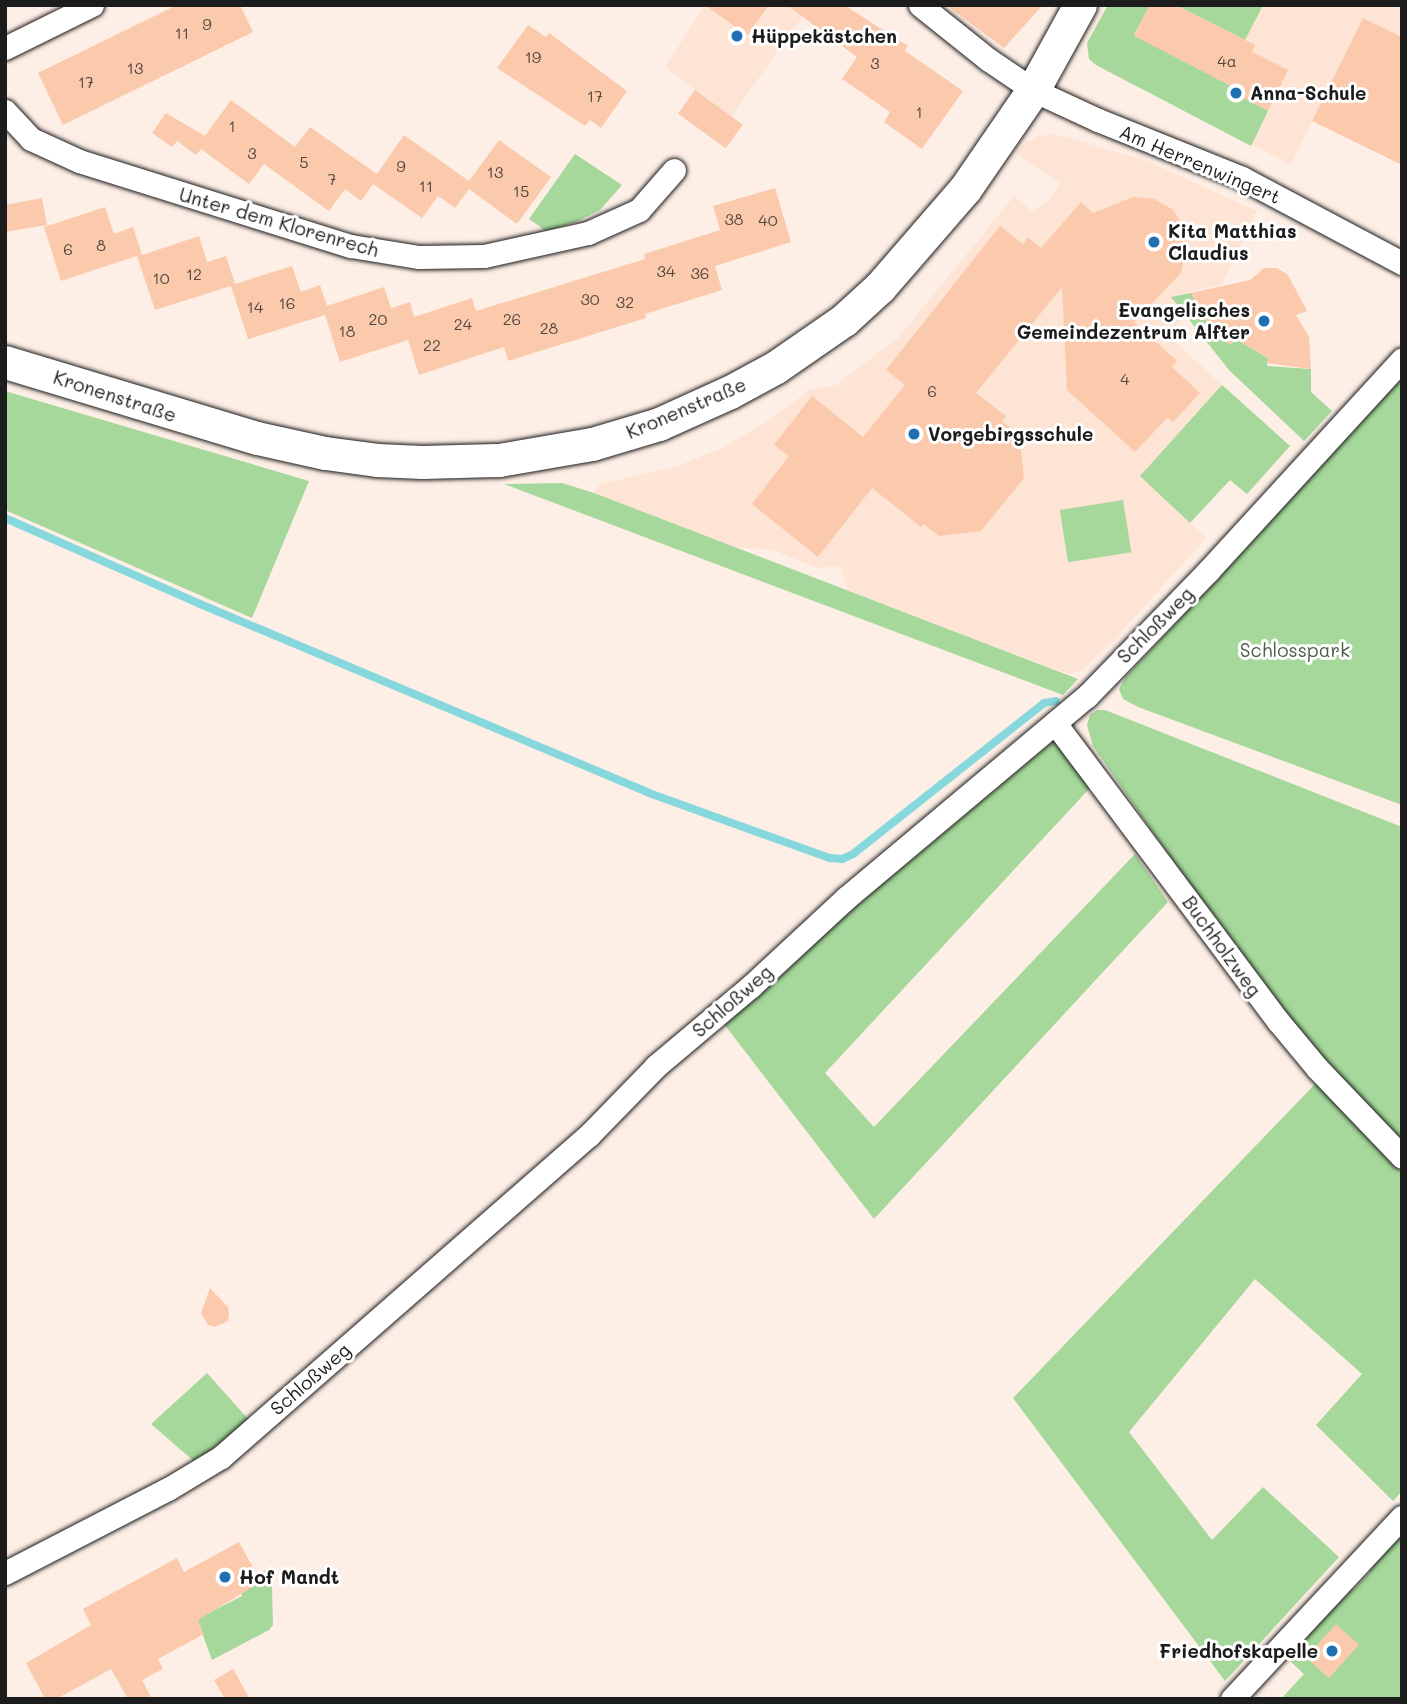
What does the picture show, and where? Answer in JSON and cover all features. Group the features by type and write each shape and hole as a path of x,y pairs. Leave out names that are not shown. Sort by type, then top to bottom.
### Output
{"street":[{"path":"5,48 92,5"},
{"name":"Am Herrenwingert","path":"920,5 989,60 1033,90 1098,120 1242,178 1402,263"},
{"name":"Kronenstraße","path":"5,362 212,426 280,444 354,457 422,463 474,461 543,453 611,440 659,425 749,382 844,320 880,287 947,213 1033,90 1080,5"},
{"name":"Unter dem Klorenrech","path":"5,111 32,139 79,161 351,246 419,257 484,256 588,233 639,210 674,170"},
{"name":"Schloßweg","path":"5,1573 168,1489 221,1457 589,1135 656,1066 751,986 846,898 1087,696 1208,571 1402,359"},
{"name":"Buchholzweg","path":"1055,723 1278,1021 1317,1068 1402,1157"},
{"path":"1232,1699 1402,1517"}],"shaded area":[{"name":"Hüppekästchen","path":"705,5 811,5 731,117 665,67"},
{"name":"Anna-Schule","path":"1108,5 1402,5 1402,37 1363,18 1291,165 1089,59 1087,43"},
{"name":"Vorgebirgsschule","path":"1055,134 1147,161 1257,211 1222,284 1172,297 1186,317 1167,335 1290,446 1247,494 1230,480 1190,522 1206,538 1116,638 1084,669 1071,674 1056,670 848,590 840,566 817,568 773,550 726,546 594,493 600,484 675,467 722,448 768,421 810,390 836,385 898,338 1014,196 1033,212 1051,198 1060,183 1016,154 1024,144 1038,136"}],"green space":[{"path":"1108,5 1150,5 1134,35 1231,86 1268,111 1251,146 1089,59 1087,43"},
{"path":"1176,5 1258,5 1262,7 1245,40"},
{"path":"575,154 622,185 600,210 576,222 546,231 529,219"},
{"path":"1191,293 1202,314 1217,312 1217,335 1230,344 1236,339 1268,358 1267,366 1311,369 1311,392 1332,411 1304,441 1229,370 1171,297"},
{"name":"Schlosspark","path":"1402,377 1402,805 1138,707 1123,699 1119,689 1125,678"},
{"path":"1222,385 1290,446 1247,494 1230,480 1190,523 1140,476"},
{"path":"5,391 309,481 252,618 5,510"},
{"path":"562,483 1078,679 1063,695 504,484"},
{"path":"1123,500 1131,552 1068,562 1060,510"},
{"path":"1097,710 1105,710 1402,827 1402,1143 1323,1061 1233,947 1093,746 1087,725 1090,715"},
{"path":"1056,739 1090,788 825,1073 874,1127 1135,854 1168,902 874,1219 724,1024 862,901"},
{"path":"1317,1082 1402,1173 1402,1491 1393,1501 1316,1425 1362,1374 1255,1279 1129,1432 1212,1540 1263,1487 1339,1557 1225,1681 1013,1398"},
{"path":"207,1373 249,1420 196,1463 151,1424"},
{"path":"1402,1530 1402,1699 1281,1699 1304,1674 1290,1661 1325,1613 1346,1589 1353,1590 1370,1572 1368,1566"},
{"path":"265,1570 272,1586 273,1625 269,1630 212,1660 197,1619 242,1596 241,1592"}],"building":[{"path":"177,5 240,5 253,32 63,125 38,73"},
{"path":"705,5 769,5 747,35"},
{"path":"787,5 844,5 908,46 905,51 963,91 922,149 884,122 890,112 842,79 857,57"},
{"path":"946,5 1043,5 1004,48"},
{"path":"1150,5 1176,5 1255,45 1252,52 1288,70 1268,111 1229,91 1231,86 1134,36"},
{"path":"1363,18 1402,37 1402,165 1312,121"},
{"path":"528,25 546,37 549,33 627,91 601,128 590,120 585,126 497,68"},
{"path":"695,90 743,125 726,148 678,113"},
{"path":"231,100 295,147 310,127 377,174 404,135 469,181 499,140 551,177 517,224 469,189 455,208 438,196 422,218 373,184 361,201 345,189 329,211 264,164 249,184 201,149 196,155 177,141 172,147 152,133 166,113 205,136"},
{"path":"775,188 791,242 715,266 722,290 645,314 646,318 508,361 504,347 419,375 408,340 340,362 325,315 248,339 231,286 155,310 137,256 61,281 44,227 105,207 114,234 133,227 142,255 199,236 207,262 226,256 235,284 292,266 301,292 320,285 327,306 384,287 391,308 410,302 414,317 472,298 476,311 645,259 644,254 720,230 713,206"},
{"path":"1133,197 1154,199 1172,209 1183,226 1187,244 1181,273 1134,322 1177,361 1172,367 1200,393 1173,422 1168,417 1135,452 1067,390 1062,287 976,393 1006,416 1002,421 1019,435 1024,478 981,531 939,536 923,524 921,527 872,488 818,557 752,504 789,456 774,445 812,396 863,437 905,385 886,370 1000,226 1023,244 1028,237 1041,248 1081,202 1093,213"},
{"path":"42,198 47,225 5,232 5,205"},
{"name":"Evangelisches Gemeindezentrum Alfter","path":"1264,268 1277,268 1288,275 1307,311 1296,315 1309,337 1311,369 1267,363 1268,358 1236,339 1230,345 1210,329 1191,293 1250,280"},
{"path":"210,1288 228,1307 229,1314 228,1321 215,1327 208,1325 201,1313"},
{"path":"239,1542 261,1582 198,1620 204,1634 158,1659 163,1669 142,1680 152,1699 128,1699 111,1669 56,1699 45,1699 26,1663 91,1625 83,1609 177,1558 184,1572"},
{"name":"Friedhofskapelle","path":"1336,1624 1359,1645 1329,1678 1306,1657"},
{"path":"233,1669 250,1699 225,1699 214,1680"}],"waterway":[{"path":"5,518 200,604 649,793 830,858 842,859 853,854 1044,703 1056,701"}],"place":[{"name":"Hüppekästchen","path":"737,36"},
{"name":"Anna-Schule","path":"1236,93"},
{"name":"Kita Matthias Claudius","path":"1154,242"},
{"name":"Evangelisches Gemeindezentrum Alfter","path":"1264,321"},
{"name":"Vorgebirgsschule","path":"914,434"},
{"name":"Hof Mandt","path":"225,1577"},
{"name":"Friedhofskapelle","path":"1332,1651"}]}
